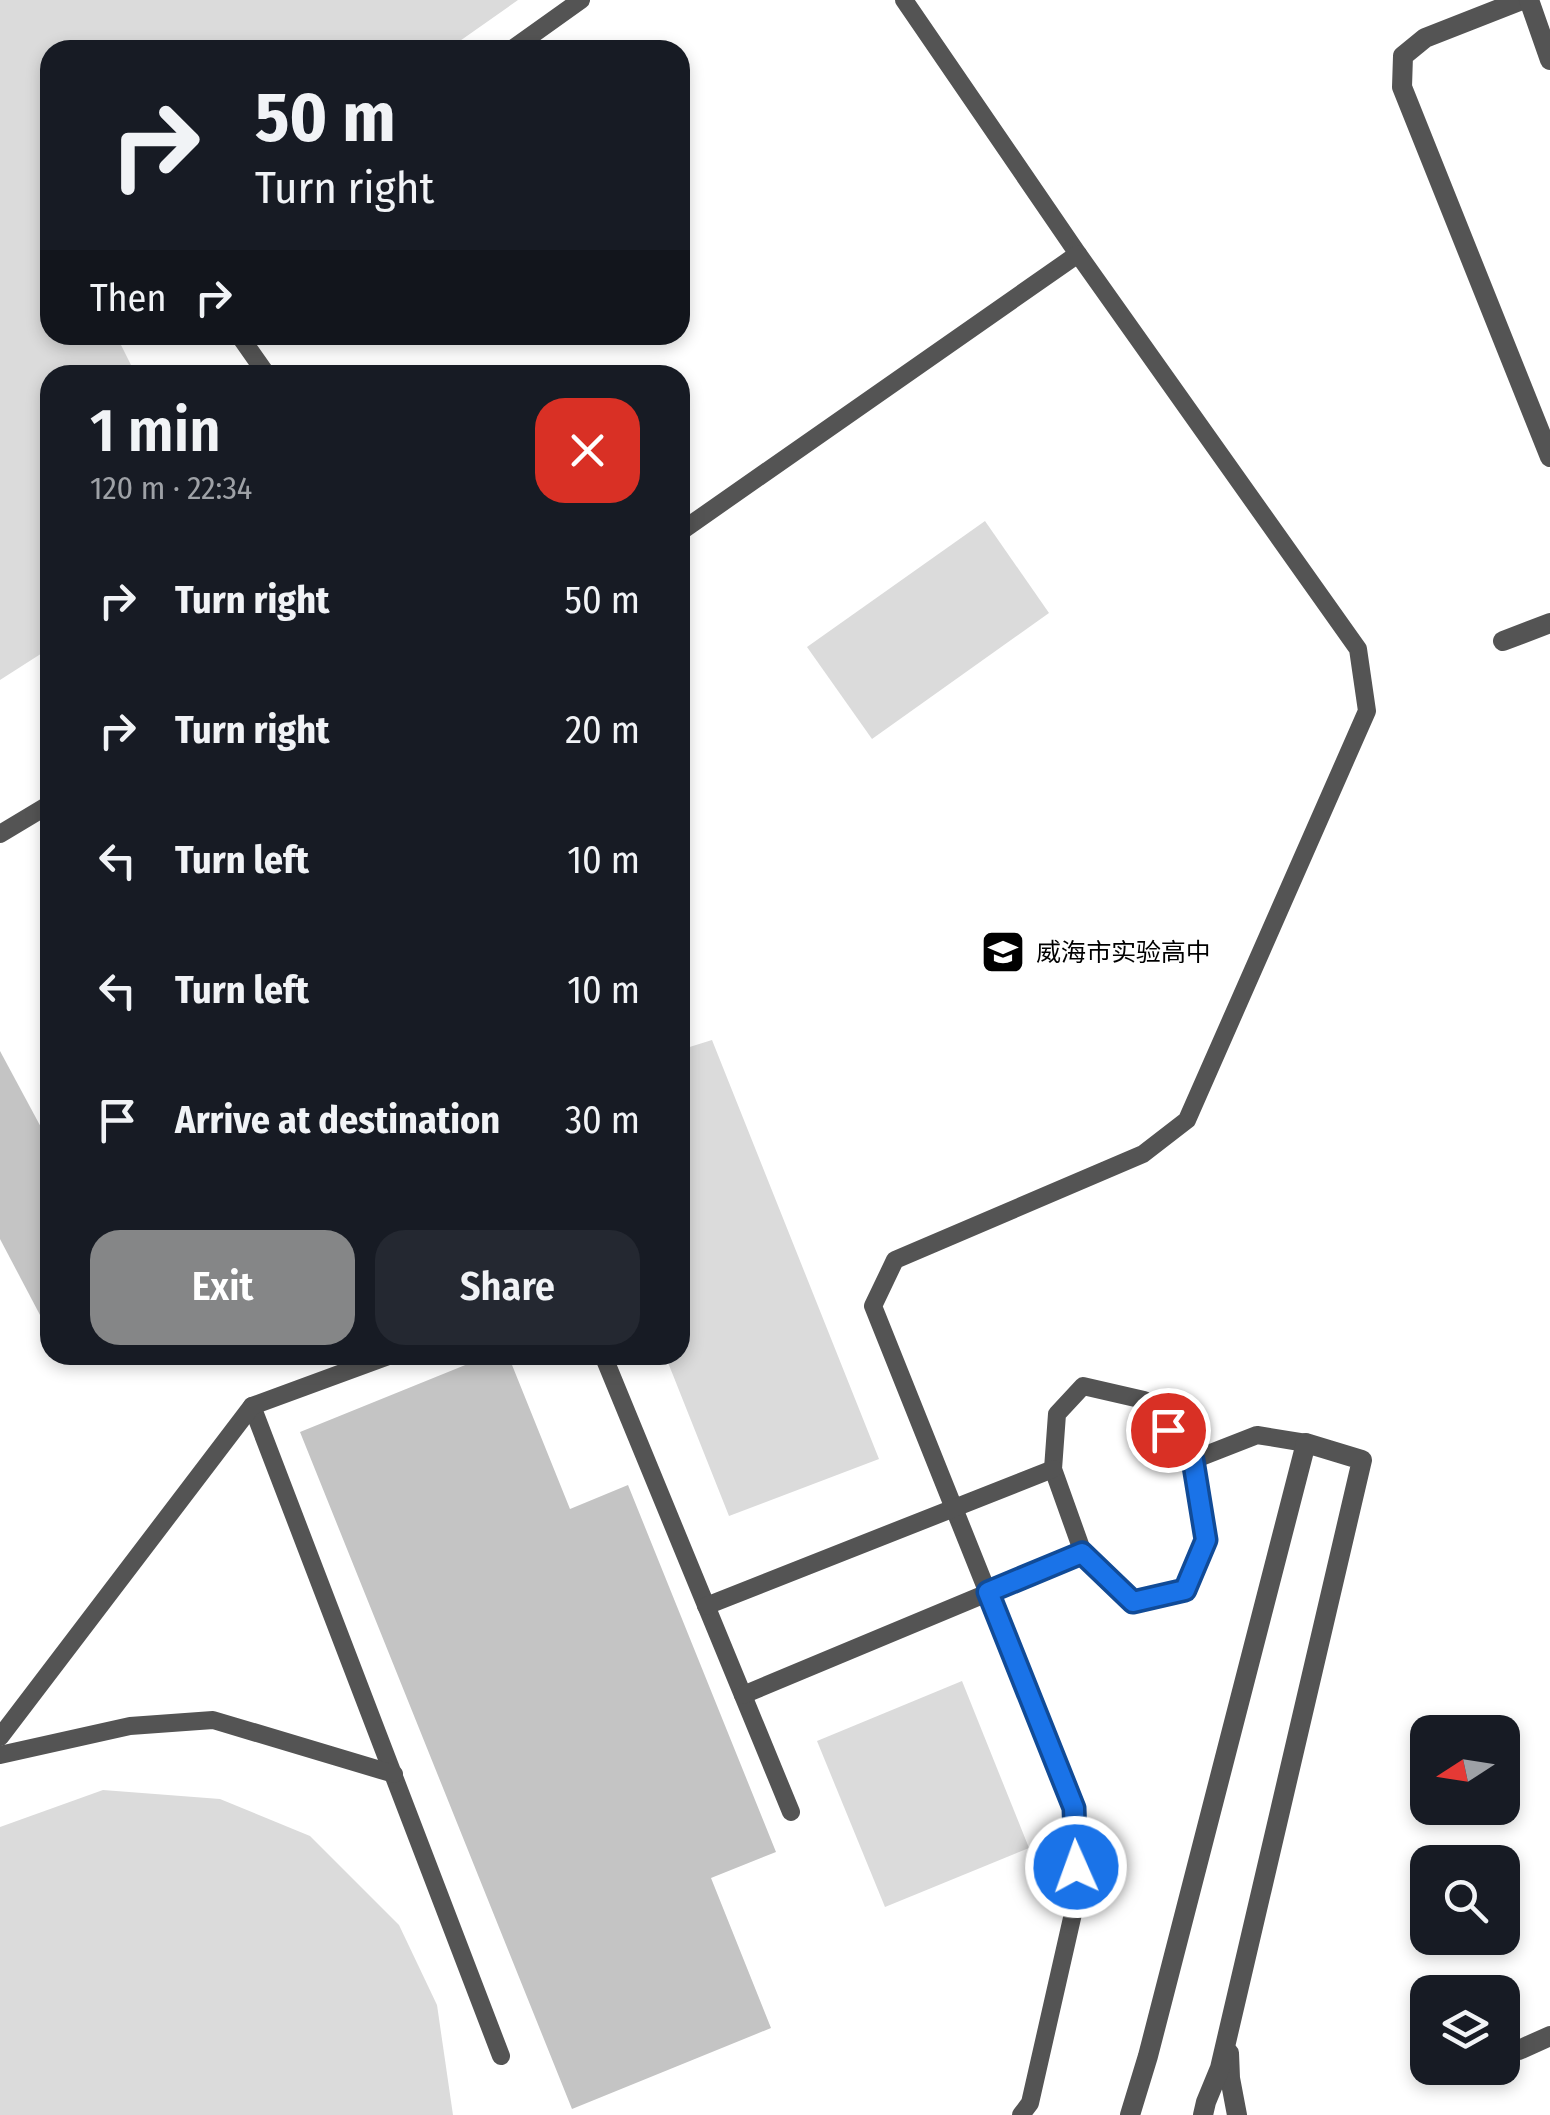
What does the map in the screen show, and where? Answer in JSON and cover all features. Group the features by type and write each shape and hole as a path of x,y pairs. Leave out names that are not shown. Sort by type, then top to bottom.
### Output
{"street":[{"path":"1550,60 1525,0 1426,38 1403,56 1402,87 1550,457"},
{"path":"1503,641 1550,623"},
{"path":"1130,2115 1306,1444 1362,1460 1220,2068 1204,2115"},
{"path":"1232,2016 1230,2078 1237,2115"},
{"path":"1520,2050 1550,2036"}],"lane":[{"path":"525,40 581,0"},
{"path":"904,0 1078,254 1358,649 1367,711 1187,1120 1143,1154 894,1260 873,1306 1074,1808 1077,1896 1030,2103 1020,2115"},
{"path":"690,525 1078,254"},
{"path":"0,834 40,810"},
{"path":"0,1737 252,1406 364,1365"},
{"path":"606,1365 791,1812"},
{"path":"1083,1386 1144,1400 1193,1460 1206,1540 1185,1590 1133,1602 1082,1553 1053,1469 1057,1414 1083,1386"},
{"path":"252,1406 501,2056"},
{"path":"1193,1460 1257,1435 1306,1444"},
{"path":"706,1606 1053,1469"},
{"path":"743,1696 1082,1553"},
{"path":"0,1755 130,1726 213,1720 394,1774"}],"shaded area":[{"path":"0,0 518,0 461,40 40,40 40,345 121,345 131,365 40,365 40,654 0,680"},
{"path":"985,521 1049,613 872,739 807,647"},
{"path":"712,1040 879,1459 729,1516 669,1365 690,1365 690,1047"},
{"path":"962,1681 1029,1848 885,1907 817,1741"},
{"path":"103,1790 220,1799 310,1836 399,1925 437,2005 453,2115 0,2115 0,1827"}],"building":[{"path":"0,1051 40,1125 40,1315 0,1239"},
{"path":"465,1365 512,1365 570,1509 628,1485 776,1852 711,1878 771,2028 572,2109 300,1432"}],"place":[{"name":"威海市实验高中","path":"1003,952"}],"route":[{"path":"1076,1867 1074,1808 988,1592 1082,1553 1133,1602 1185,1590 1206,1540 1193,1460 1168,1430"}]}
